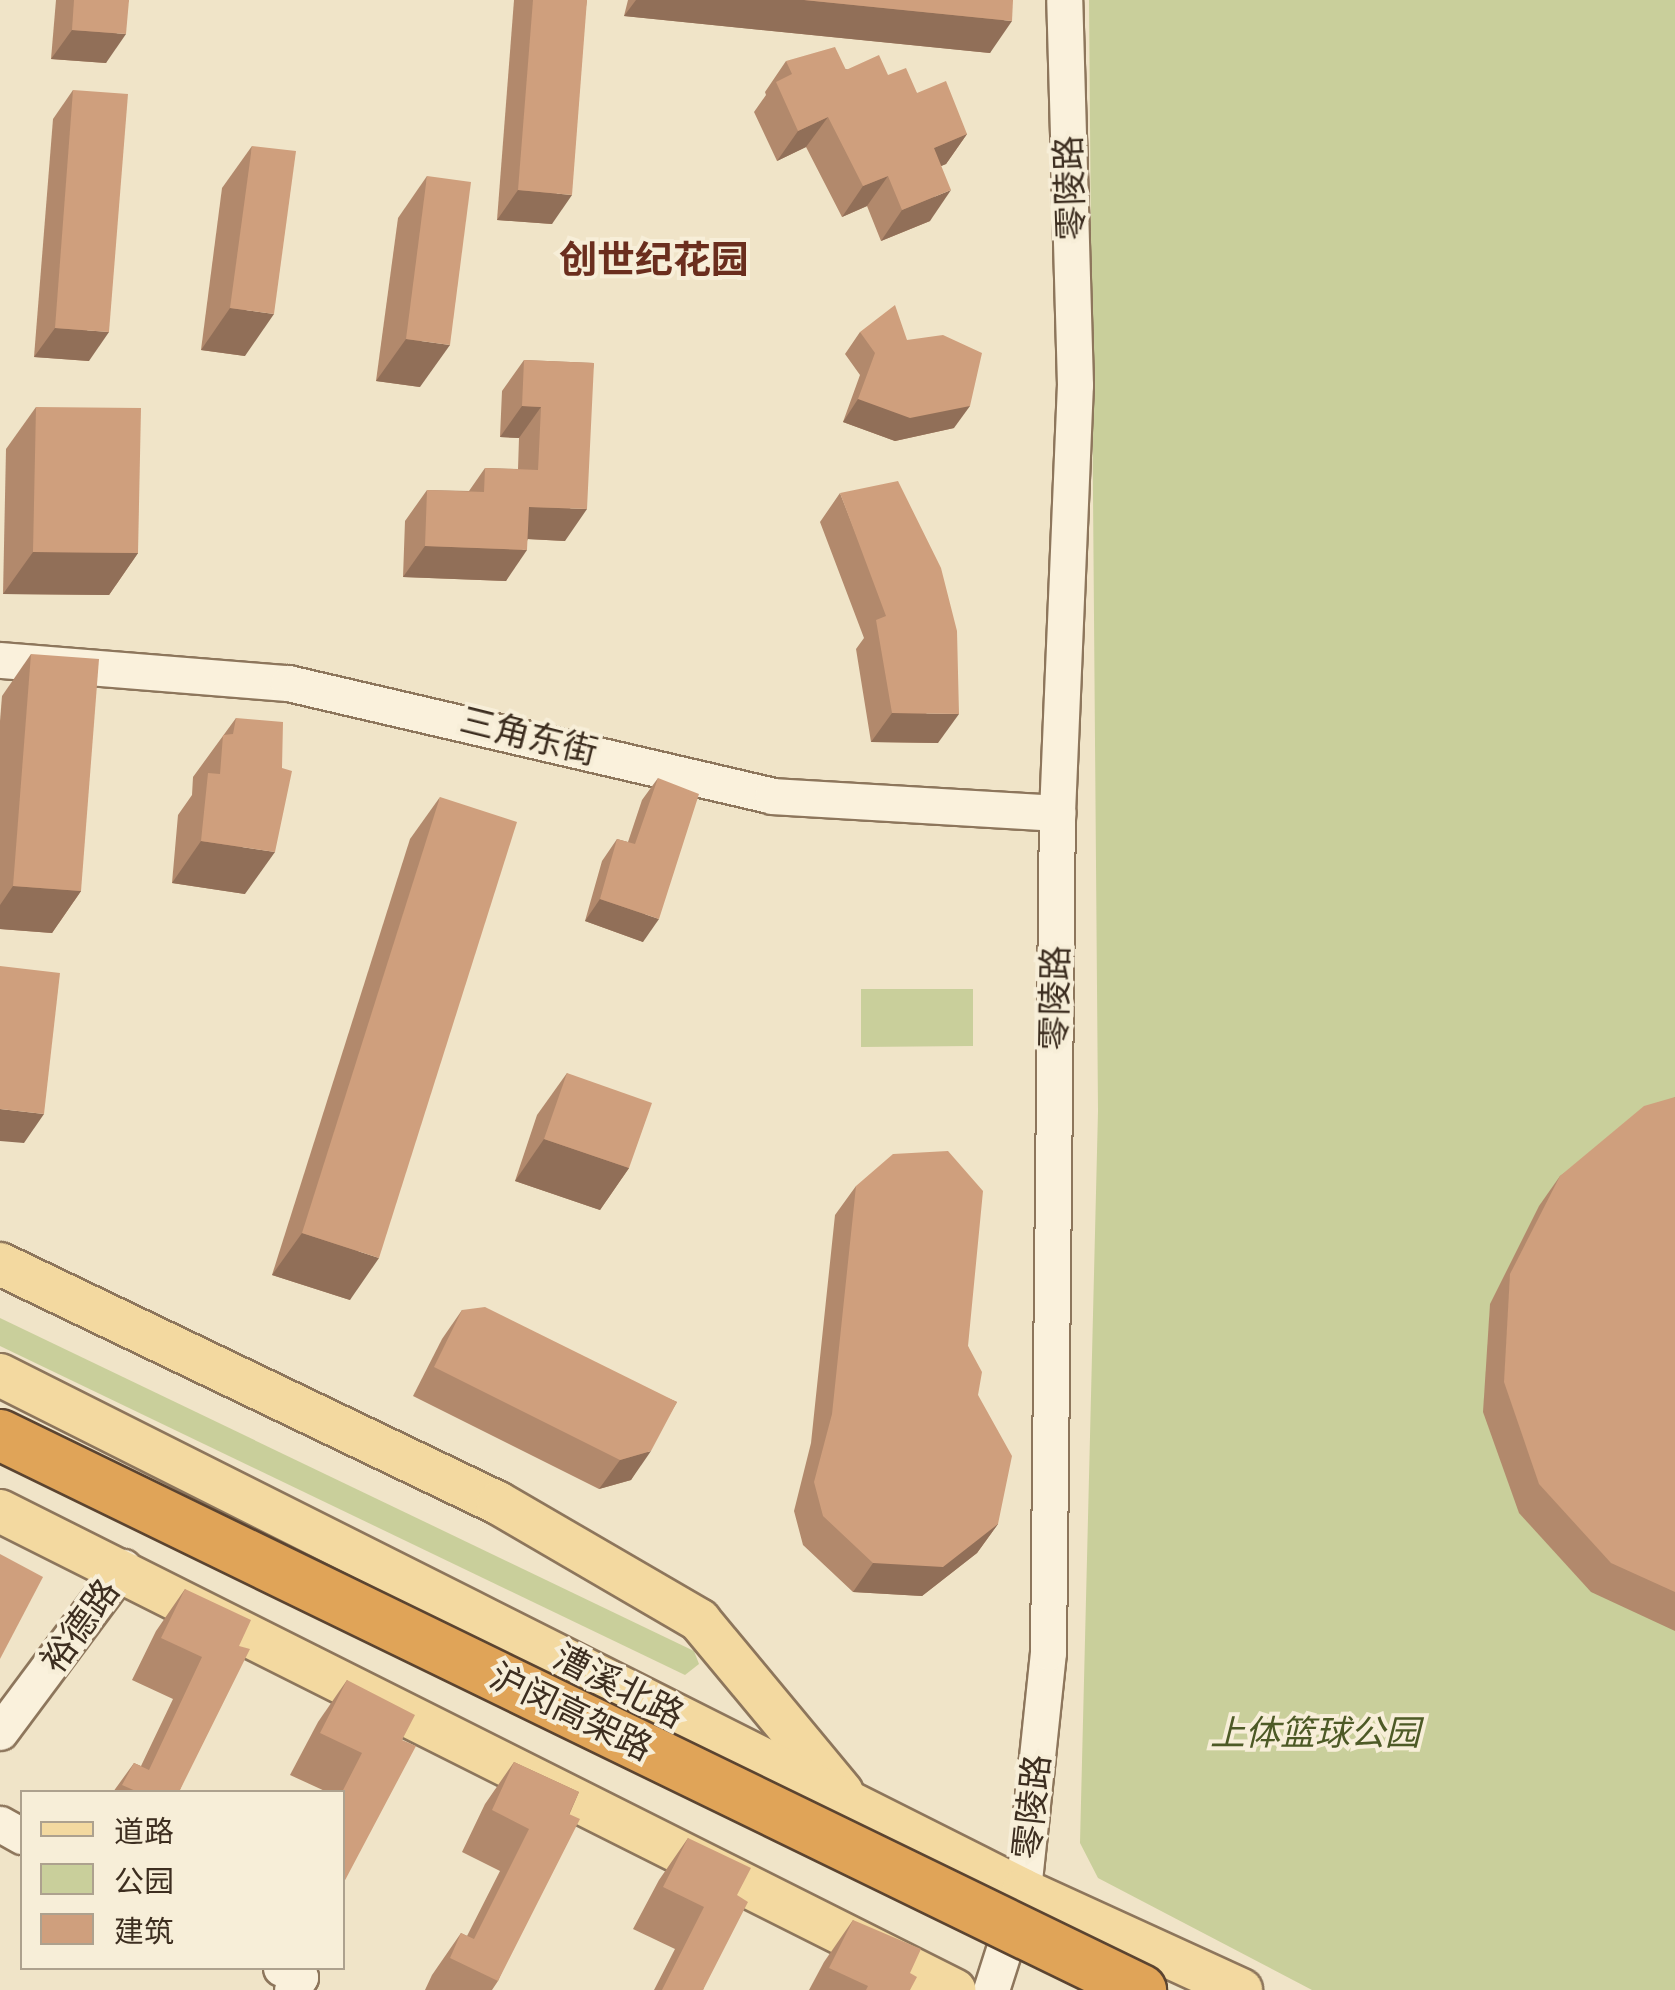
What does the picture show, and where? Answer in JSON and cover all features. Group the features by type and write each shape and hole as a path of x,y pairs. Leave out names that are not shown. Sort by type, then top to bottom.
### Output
{"highway":[{"name":"沪闵高架路","path":"0,1435 1141,1990"},
{"path":"0,1468 1074,1990"}],"main road":[{"path":"0,1264 498,1503 699,1620 852,1804"},
{"name":"漕溪北路","path":"0,1375 1023,1890 1241,1990"},
{"path":"0,1511 123,1567 954,1990"}],"street":[{"name":"零陵路","path":"991,1990 1023,1890 1048,1652 1057,813 1075,385 1064,0"},
{"name":"三角东街","path":"0,660 356,695 772,796 1057,813"},
{"name":"裕德路","path":"0,1732 123,1567"},
{"path":"285,1970 300,1977 292,1990"}],"green space":[{"name":"上体篮球公园","path":"1089,0 1675,0 1675,1990 1312,1990 1098,1878 1080,1843 1098,1111"},
{"path":"861,989 973,989 973,1046 861,1047"},
{"path":"0,1318 694,1651 699,1664 685,1675 0,1346"}],"building":[{"path":"74,0 129,0 126,34 72,30"},
{"path":"533,0 587,0 572,195 518,190"},
{"path":"804,0 1013,0 1012,21"},
{"path":"835,47 846,70 879,55 888,75 906,68 917,93 946,81 967,134 934,148 951,190 902,210 888,176 863,186 828,117 798,131 776,82 792,74 786,61"},
{"path":"73,90 128,94 109,332 55,328"},
{"path":"252,146 296,151 274,314 230,308"},
{"path":"427,176 471,182 450,345 406,339"},
{"path":"895,305 907,340 943,335 982,353 970,406 910,418 858,399 875,353 860,332"},
{"path":"524,360 594,363 587,509 529,507 527,550 425,546 427,490 484,492 485,468 538,470 541,407 522,406"},
{"path":"36,407 141,408 138,553 33,552"},
{"path":"898,481 941,568 957,631 959,714 892,713 876,620 886,616 840,493"},
{"path":"31,654 99,659 81,891 13,886"},
{"path":"236,718 283,722 282,768 292,771 275,852 201,841 208,773 220,774 223,735 233,734"},
{"path":"658,778 699,794 659,919 600,899 617,839 635,844"},
{"path":"440,797 517,822 379,1258 302,1233"},
{"path":"0,966 60,973 44,1114 0,1109"},
{"path":"567,1073 652,1103 629,1168 544,1139"},
{"path":"1675,1097 1675,1592 1611,1563 1539,1484 1504,1382 1510,1274 1560,1176 1644,1106"},
{"path":"948,1151 983,1191 968,1346 982,1372 978,1395 1012,1456 998,1524 943,1567 873,1563 823,1516 814,1482 832,1414 856,1186 893,1154"},
{"path":"485,1307 677,1402 651,1451 620,1460 434,1367 462,1310"},
{"path":"0,1554 43,1577 0,1659"},
{"path":"185,1589 251,1620 239,1646 250,1649 180,1790 133,1790 122,1785 134,1763 149,1770 202,1657 161,1638"},
{"path":"347,1680 415,1715 402,1740 416,1746 345,1880 343,1790 362,1753 320,1733"},
{"path":"514,1762 579,1792 569,1814 580,1819 498,1981 450,1958 461,1933 474,1939 529,1829 492,1810"},
{"path":"688,1838 751,1868 737,1895 748,1902 703,1990 662,1990 704,1907 663,1887"},
{"path":"853,1920 921,1949 910,1973 917,1977 910,1990 866,1990 868,1986 829,1968"}],"district":[{"name":"创世纪花园","path":"654,260"}]}
